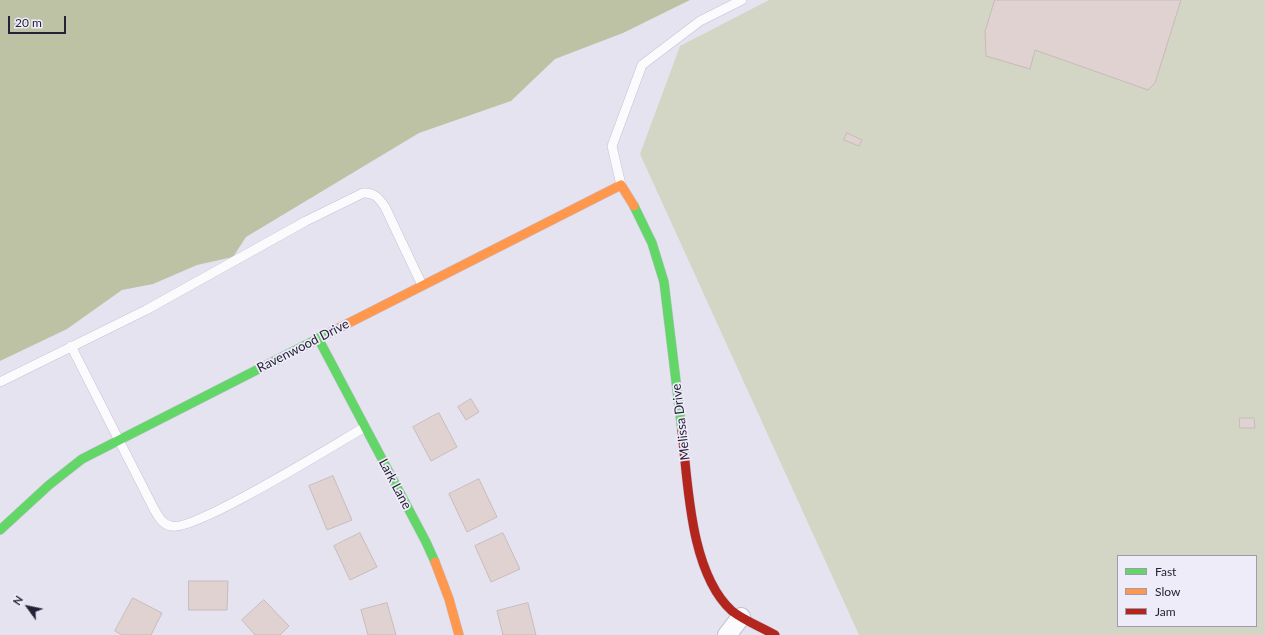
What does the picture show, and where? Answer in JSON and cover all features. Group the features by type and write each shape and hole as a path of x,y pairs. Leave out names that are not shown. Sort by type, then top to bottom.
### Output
{"street":[{"name":"Ravenwood Drive","path":"0,530 15,519 38,495 61,475 82,459 621,185"},
{"name":"Melissa Drive","path":"621,185 640,215 656,250 664,282 694,533 704,568 720,597 741,617 775,635"},
{"name":"Lark Lane","path":"318,338 439,570 452,605 459,635"},
{"path":"727,635 741,617"}],"lane":[{"path":"621,185 612,146 642,65 700,21 742,0"},
{"path":"0,382 146,310 306,220 363,193 370,192 377,197 384,207 422,285"},
{"path":"71,346 162,521 170,526 187,525 267,485 365,427"}],"green space":[{"path":"0,0 690,0 623,33 555,59 511,101 419,133 246,237 233,257 197,265 153,284 122,290 67,329 0,361"},
{"path":"769,0 1265,0 1265,635 859,635 640,154 680,46"}],"building":[{"path":"995,0 1181,0 1155,83 1148,90 1035,50 1030,69 986,56 985,32"},
{"path":"847,133 862,140 859,146 844,140"},
{"path":"471,399 479,412 466,420 458,407"},
{"path":"439,413 457,447 431,461 413,427"},
{"path":"1240,418 1254,418 1255,428 1240,428"},
{"path":"333,476 352,520 327,530 309,486"},
{"path":"479,479 497,517 467,532 449,494"},
{"path":"360,533 377,567 350,580 334,546"},
{"path":"503,533 520,569 491,582 475,546"},
{"path":"189,581 228,581 227,610 189,610"},
{"path":"133,598 162,613 151,635 122,635 115,631"},
{"path":"264,600 289,626 280,635 255,635 242,620"},
{"path":"387,603 396,635 368,635 361,610"},
{"path":"528,603 536,635 503,635 497,611"}],"traffic: fast":[{"path":"634,206 652,243 664,282 682,431"},
{"path":"0,530 49,485 82,459 339,328"},
{"path":"318,338 426,542 435,562"}],"traffic: slow":[{"path":"339,328 621,185 634,206"},
{"path":"435,562 449,599 459,635"}],"traffic: jam":[{"path":"682,431 689,501 699,551 707,574 718,595 732,611 775,635"}]}
